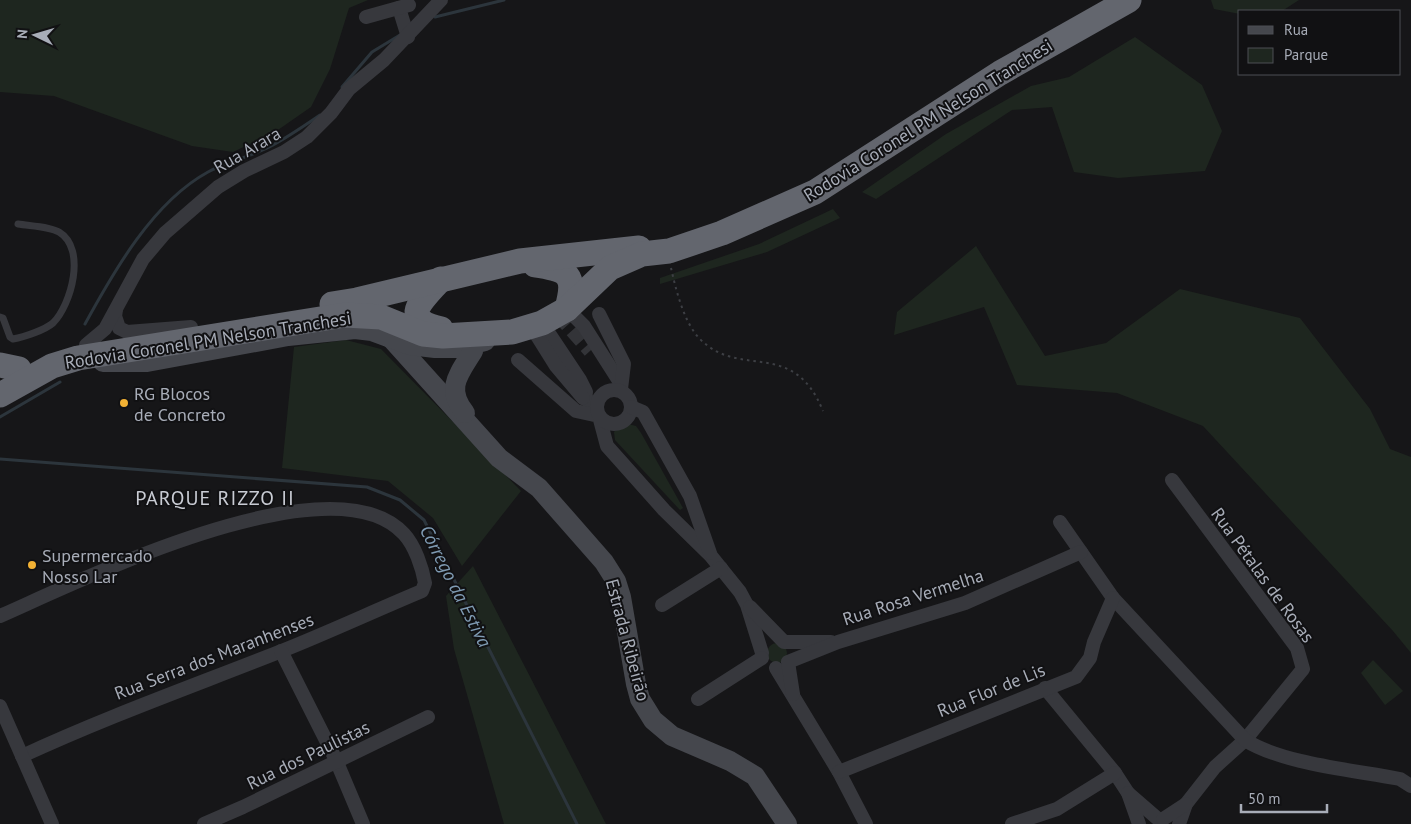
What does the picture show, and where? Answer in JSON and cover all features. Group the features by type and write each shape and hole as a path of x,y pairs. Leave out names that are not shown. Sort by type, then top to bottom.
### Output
{"highway":[{"name":"Rodovia Coronel PM Nelson Tranchesi","path":"6,371 44,356 345,315 381,317 424,334 474,342 522,329 568,309 610,268 642,254 669,251 722,233 770,214 815,192 1000,73 1129,0"},
{"name":"Rodovia Coronel PM Nelson Tranchesi","path":"0,395 52,366 82,352 191,326 356,300 441,279 518,263 622,250 722,233"},
{"path":"518,263 565,272 571,284 568,309"},
{"path":"441,279 419,306 419,321 474,342"}],"street":[{"name":"Rua Arara","path":"82,352 105,329 143,258 165,233 218,188 244,171 284,152 307,137 331,112 349,89 408,37 428,12 442,0"},
{"path":"366,17 404,6 408,37"},
{"name":"Rodovia Coronel PM Nelson Tranchesi","path":"116,309 116,322 119,328 126,332 191,326"},
{"path":"568,309 584,326 621,384 621,390"},
{"path":"599,314 624,364 621,390"},
{"path":"82,352 113,363 147,362 288,336 355,329 372,331 410,345 425,353 439,356 474,342"},
{"path":"410,345 457,348 522,329 594,407 607,423 618,423 627,417 630,401 622,393 612,390 602,395 594,407 576,411 518,360"},
{"name":"Estrada Ribeirão","path":"390,337 499,458 539,488 611,573 621,597 640,699 653,720 672,736 730,761 755,776 788,824"},
{"name":"Estrada Ribeirão","path":"474,342 456,380 455,397 457,403 499,458"},
{"path":"590,351 614,384 621,390"},
{"path":"594,407 607,446 664,510 711,556 747,604 790,649 782,665 793,694 866,824"},
{"path":"630,407 643,412 690,496 711,556"},
{"name":"Rua Pétalas de Rosas","path":"1172,480 1297,648 1303,669 1301,675 1245,740 1215,767 1186,804 1178,824"},
{"name":"Rua Serra dos Maranhenses","path":"0,616 141,554 231,525 292,511 336,508 368,514 390,524 404,534 414,549 425,583 420,591 281,651 84,727 22,756"},
{"path":"1060,522 1113,598 1245,740 1261,750 1281,756 1400,779 1411,786"},
{"name":"Rua Rosa Vermelha","path":"782,665 838,642 964,604 1081,552"},
{"path":"662,605 721,568"},
{"name":"Rua Flor de Lis","path":"838,772 1076,677 1083,671 1090,658 1094,642 1113,598"},
{"path":"747,604 762,655 768,666 782,665"},
{"path":"698,699 762,655 766,644 770,641 780,640 784,642"},
{"name":"Rua Rosa Vermelha","path":"784,642 838,642"},
{"path":"281,651 336,760 363,824"},
{"path":"1045,688 1115,773 1128,793 1139,824"},
{"path":"0,706 52,824"},
{"name":"Rua dos Paulistas","path":"204,824 428,717"},
{"path":"0,726 42,824"},
{"path":"1021,823 1057,808 1115,773"},
{"path":"1128,793 1160,822"},
{"name":"Rua Pétalas de Rosas","path":"1160,822 1186,804"}],"lane":[{"path":"0,317 3,318 10,337 13,339 49,326 56,318 73,284 75,274 73,250 67,238 58,231 18,224"}],"path":[{"path":"669,251 675,285 684,313 700,339 719,351 738,358 782,366 797,372 809,383 823,411"}],"green space":[{"path":"0,0 368,0 349,8 330,69 311,107 275,132 233,152 192,146 54,96 0,92"},
{"path":"1211,0 1299,0 1284,10 1238,10 1238,14 1214,9"},
{"path":"1135,37 1202,85 1222,131 1205,171 1118,178 1074,172 1052,107 1012,110 876,199 862,192 946,134 1031,86 1069,77"},
{"path":"833,209 840,218 767,252 660,284 660,278 759,244"},
{"path":"976,246 1045,356 1106,343 1180,289 1300,318 1370,409 1390,449 1411,457 1411,653 1393,631 1203,426 1117,393 1017,385 984,307 894,335 897,312"},
{"path":"346,340 381,349 521,491 462,566 433,518 388,481 282,468 294,347"},
{"path":"623,423 636,426 641,433 683,508 680,510 615,440 614,432"},
{"path":"473,566 606,824 504,824 454,649 446,596"},
{"path":"777,643 784,646 787,653 784,660 777,663 770,660 767,653 770,646"},
{"path":"1373,660 1403,691 1385,705 1361,673"}],"waterway":[{"path":"435,17 504,0"},
{"path":"342,87 372,52 400,35"},
{"path":"85,324 137,239 170,201 188,185 208,172 272,145 320,115"},
{"path":"0,417 60,382"},
{"name":"Córrego da Estiva","path":"0,459 367,487 400,500 424,520 577,824"}],"tunnel":[{"path":"558,315 590,351"}],"place":[{"name":"RG Blocos de Concreto","path":"124,403"},
{"name":"Supermercado Nosso Lar","path":"32,565"}],"district":[{"name":"PARQUE RIZZO II","path":"215,498"}]}
